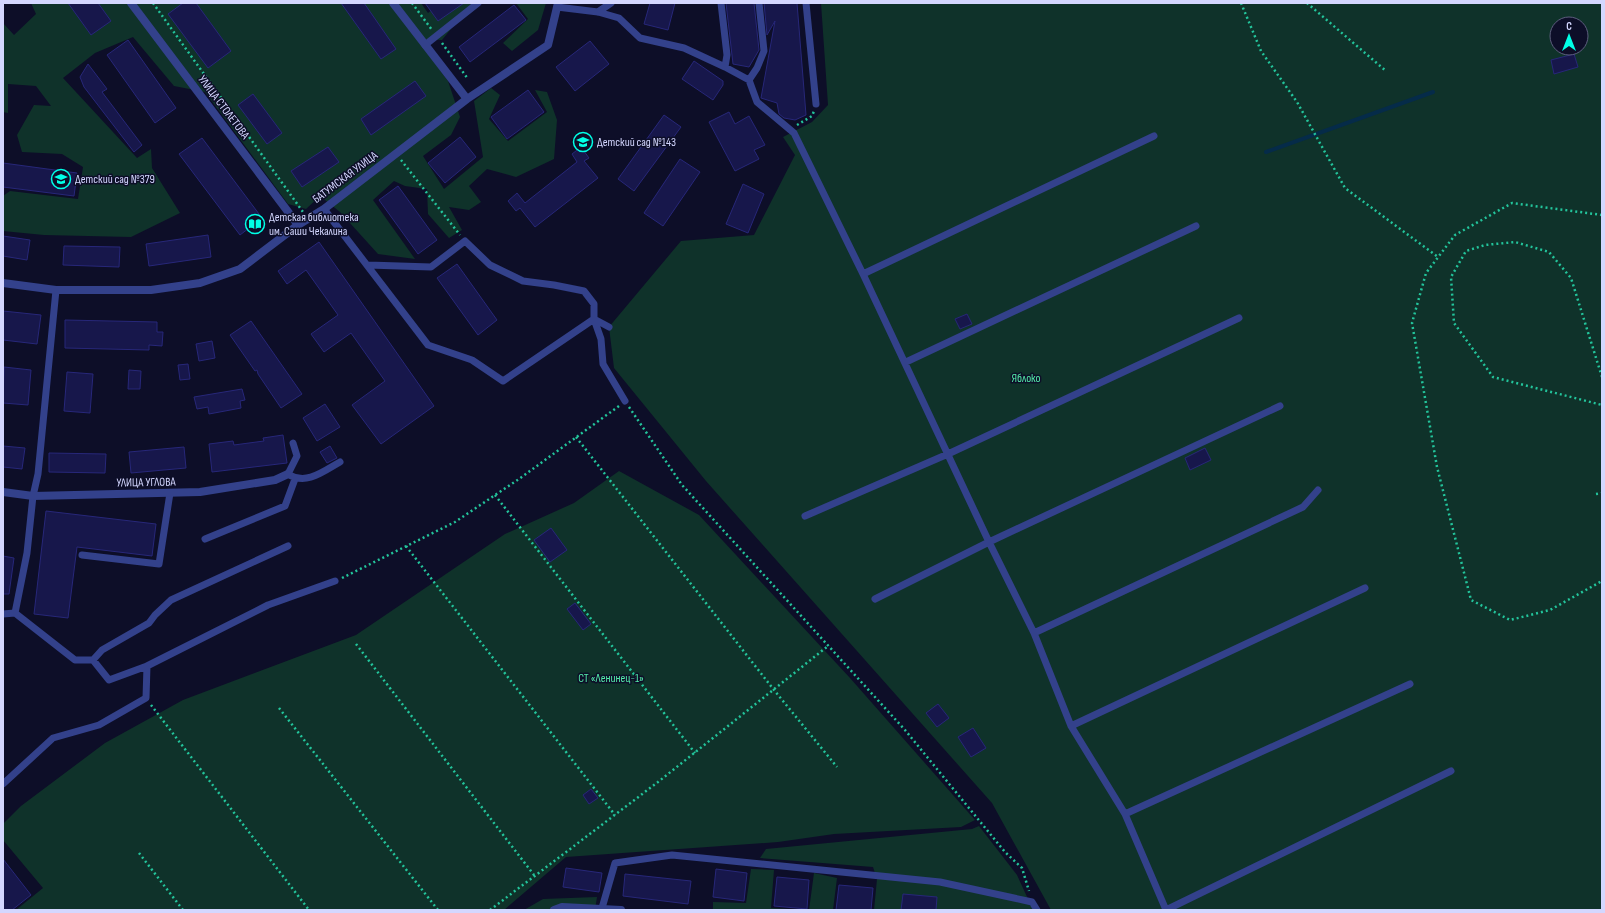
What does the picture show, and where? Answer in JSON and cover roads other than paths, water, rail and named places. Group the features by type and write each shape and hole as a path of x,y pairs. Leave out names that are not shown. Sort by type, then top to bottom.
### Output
{"street":[{"name":"УЛИЦА СТОЛЕТОВА","path":"131,3 298,225"},
{"path":"393,3 466,99"},
{"name":"БАТУМСКАЯ УЛИЦА","path":"3,283 56,290 151,290 200,283 240,269 298,225 324,209 466,99 548,45 558,5"},
{"name":"УЛИЦА УГЛОВА","path":"3,492 33,496 200,492 292,476"},
{"path":"554,910 562,908 602,908 621,910"}],"lane":[{"path":"425,45 478,3"},
{"path":"598,12 611,3"},
{"path":"721,3 727,55 725,67"},
{"path":"749,80 758,68 764,51 759,3"},
{"path":"806,3 816,104"},
{"path":"558,5 598,12 619,18 640,38 684,48 749,80 757,102 794,133 864,274 989,542 1034,633 1071,726 1125,814 1166,910 1451,771"},
{"path":"864,274 1154,136"},
{"path":"324,209 428,345 472,360 503,381 594,319"},
{"path":"906,362 1196,226"},
{"path":"368,265 431,267 465,241 490,265 523,281 584,291 594,304 594,319 601,339 603,364 625,401"},
{"path":"15,613 27,553 33,496 38,474 56,290"},
{"path":"805,516 948,454 1239,318"},
{"path":"594,319 609,327"},
{"path":"875,599 989,542 1280,406"},
{"path":"206,539 285,506 297,456 293,442"},
{"path":"292,476 311,478 340,462"},
{"path":"1034,633 1303,507 1318,490"},
{"path":"82,555 159,564 170,493"},
{"path":"3,614 15,613 75,660 93,660 102,650 149,623 171,600 288,546"},
{"path":"93,660 109,680 147,666 268,605 335,581"},
{"path":"1071,726 1365,588"},
{"path":"3,784 53,738 100,724 146,698 147,666"},
{"path":"1125,814 1410,684"},
{"path":"602,908 615,863 672,855 940,882 1032,902 1037,910"}],"waterway":[{"path":"1266,152 1433,92"}],"place":[{"name":"Детский сад №143","path":"583,142"},
{"name":"Детский сад №379","path":"61,179"},
{"name":"Детская библиотека им. Саши Чекалина","path":"255,224"}],"park label":[{"name":"Яблоко","path":"1026,378"},
{"name":"СТ «Ленинец-1»","path":"611,678"}]}
